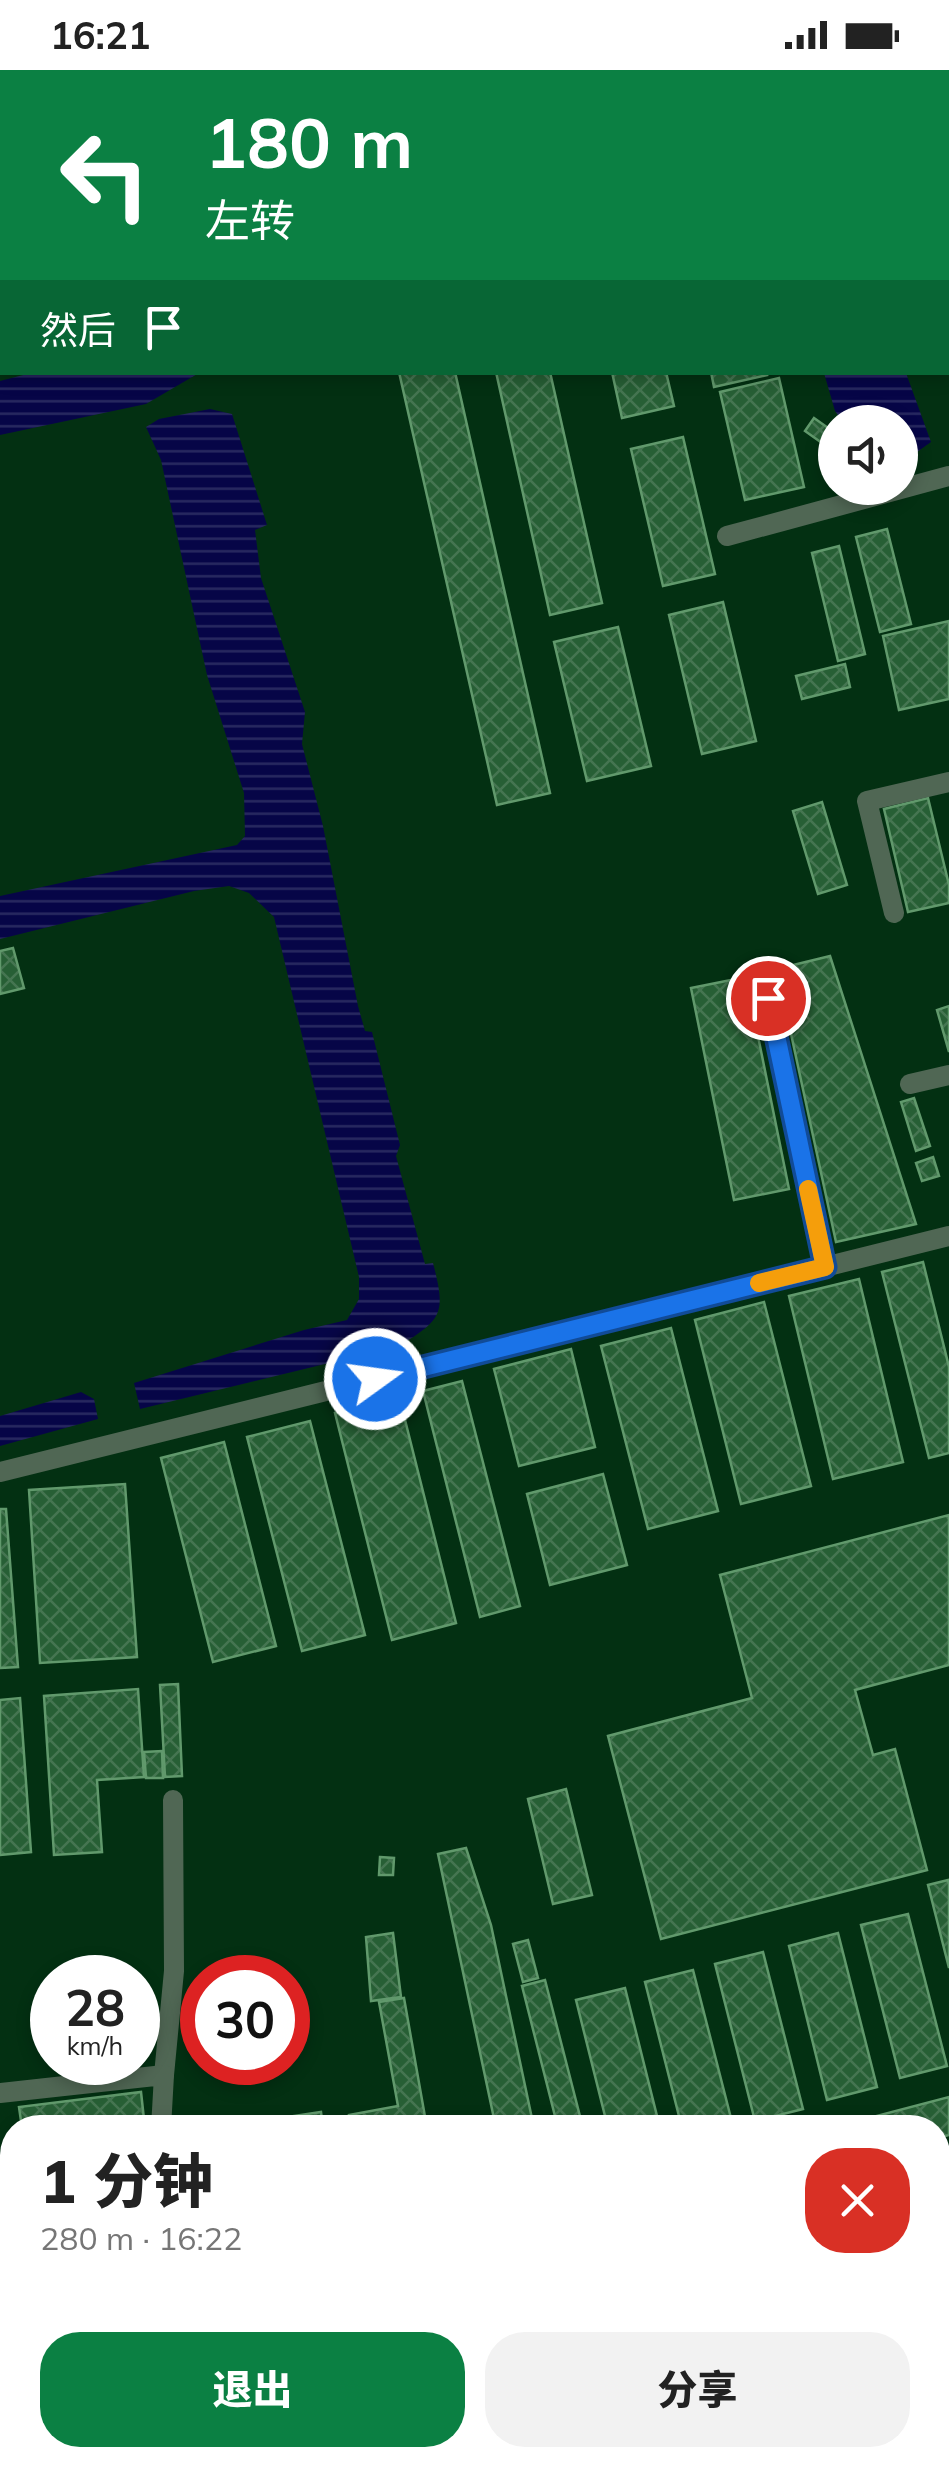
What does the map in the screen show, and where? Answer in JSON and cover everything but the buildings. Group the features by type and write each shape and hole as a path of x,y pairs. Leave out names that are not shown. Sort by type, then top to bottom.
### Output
{"street":[{"path":"726,536 949,476"},
{"path":"894,913 867,801 949,782"},
{"path":"768,998 825,1267"},
{"path":"910,1084 949,1075"},
{"path":"0,1472 949,1236"},
{"path":"162,2115 174,1971 173,1800"},
{"path":"0,2093 164,2076"}],"shaded area":[{"path":"23,375 196,375 146,404 0,435 0,381"},
{"path":"825,375 907,375 918,405 833,405"},
{"path":"918,406 931,442 918,451"},
{"path":"210,409 232,414 267,525 255,530 261,578 305,712 302,744 323,826 358,1006 365,1031 372,1032 400,1145 396,1156 425,1264 433,1263 440,1304 433,1321 399,1346 140,1409 134,1383 347,1320 359,1299 359,1277 274,917 249,893 229,886 194,891 0,939 0,896 237,845 245,836 244,793 207,675 161,460 146,427 159,419"},
{"path":"81,1392 94,1399 98,1419 0,1446 0,1416"}],"slow traffic":[{"path":"759,1283 825,1267 808,1189"}],"route":[{"path":"375,1379 825,1267 768,998"}]}
